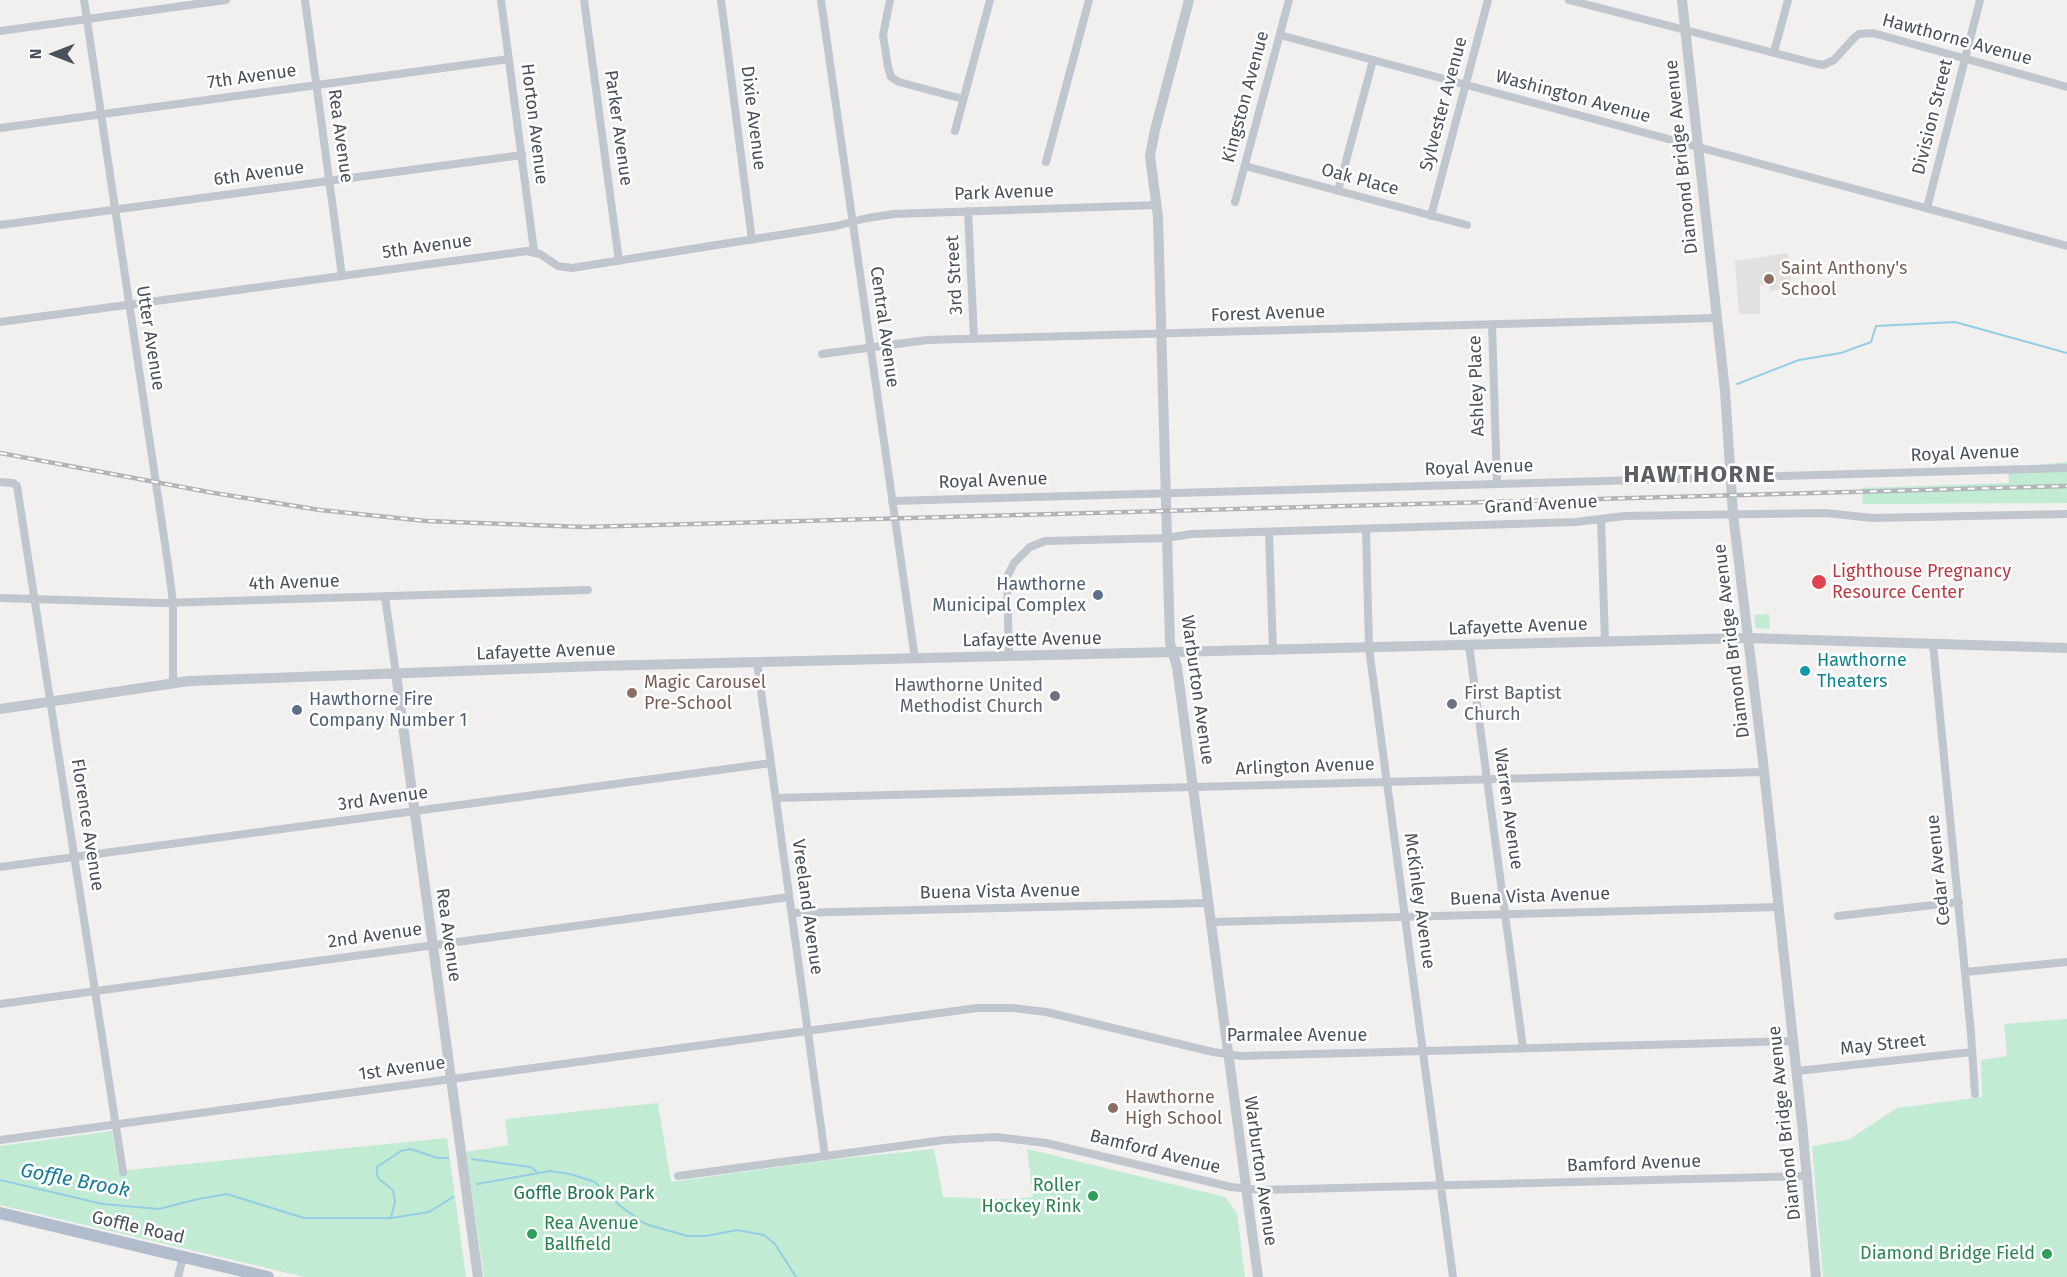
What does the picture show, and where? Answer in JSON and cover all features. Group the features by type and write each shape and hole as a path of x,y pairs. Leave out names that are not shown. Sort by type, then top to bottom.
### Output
{"main road":[{"name":"Goffle Road","path":"0,1213 268,1277"}],"street":[{"name":"Utter Avenue","path":"84,0 173,602 173,682"},
{"path":"0,31 226,0"},
{"name":"Rea Avenue","path":"305,0 342,276"},
{"name":"Horton Avenue","path":"501,0 534,251"},
{"name":"Parker Avenue","path":"584,0 619,261"},
{"name":"Dixie Avenue","path":"721,0 752,240"},
{"name":"Central Avenue","path":"821,0 915,659"},
{"path":"890,0 883,36 891,77 899,82 963,99"},
{"path":"955,131 990,0"},
{"path":"1046,162 1089,0"},
{"name":"Warburton Avenue","path":"1189,0 1152,144 1151,170 1157,205 1170,644 1177,667 1258,1277"},
{"name":"Kingston Avenue","path":"1235,202 1289,0"},
{"name":"Sylvester Avenue","path":"1431,216 1488,0"},
{"name":"Hawthorne Avenue","path":"1569,0 1587,2 1823,64 1834,60 1859,34 1873,33 2067,87"},
{"name":"Diamond Bridge Avenue","path":"1682,0 1717,318 1733,514 1797,1071 1816,1277"},
{"path":"1774,52 1788,0"},
{"name":"Division Street","path":"1927,208 1980,0"},
{"name":"Washington Avenue","path":"1280,35 2067,246"},
{"name":"7th Avenue","path":"0,128 509,59"},
{"path":"1338,191 1373,60"},
{"name":"6th Avenue","path":"0,225 522,155"},
{"name":"Oak Place","path":"1245,166 1467,225"},
{"name":"Park Avenue","path":"852,222 894,214 1157,205"},
{"name":"3rd Street","path":"968,211 974,338"},
{"path":"534,251 565,268 752,240 852,222"},
{"name":"5th Avenue","path":"0,322 527,250 534,251"},
{"name":"Forest Avenue","path":"822,354 913,340 1717,318"},
{"name":"Ashley Place","path":"1492,324 1497,484"},
{"name":"Royal Avenue","path":"892,501 2067,468"},
{"name":"Florence Avenue","path":"0,482 17,486 123,1172"},
{"name":"Grand Avenue","path":"1009,657 1007,578 1010,570 1022,555 1034,544 1045,542 1167,538 1191,534 1576,522 1624,516 1826,513 1872,518 2067,514"},
{"path":"1601,519 1605,641"},
{"name":"McKinley Avenue","path":"1366,529 1369,648 1453,1277"},
{"path":"1269,532 1273,651"},
{"name":"4th Avenue","path":"0,598 173,602 588,590"},
{"name":"Rea Avenue","path":"385,597 478,1277"},
{"name":"Lafayette Avenue","path":"0,709 173,682 594,666 1747,638 2067,648"},
{"name":"Cedar Avenue","path":"1933,644 1959,902 1975,1094"},
{"name":"Warren Avenue","path":"1469,645 1523,1048"},
{"name":"Vreeland Avenue","path":"757,662 825,1156"},
{"name":"3rd Avenue","path":"0,867 771,763"},
{"name":"Arlington Avenue","path":"776,798 1764,772"},
{"name":"2nd Avenue","path":"0,1004 789,897"},
{"path":"1838,916 1959,902"},
{"name":"Buena Vista Avenue","path":"792,913 1208,903"},
{"name":"Buena Vista Avenue","path":"1211,922 1779,907"},
{"path":"1965,972 2067,962"},
{"name":"Parmalee Avenue","path":"808,1030 957,1010 1013,1008 1061,1016 1228,1055 1793,1041"},
{"name":"1st Avenue","path":"0,1140 808,1030"},
{"name":"May Street","path":"1797,1071 1972,1052"},
{"name":"Bamford Avenue","path":"678,1176 952,1139 1013,1138 1046,1143 1246,1190 1808,1176"},
{"path":"178,1277 183,1257"}],"shaded area":[{"path":"1788,253 1792,287 1770,291 1769,285 1760,285 1760,314 1739,314 1735,261"}],"green space":[{"path":"2067,462 2067,503 1863,504 1862,488 2009,483 2008,468"},
{"path":"1769,614 1770,629 1756,628 1754,615"},
{"path":"2067,1019 2067,1277 1823,1277 1812,1146 1848,1140 1897,1108 1982,1097 1981,1060 2007,1056 2004,1024"},
{"name":"Goffle Brook Park","path":"658,1103 671,1182 829,1160 934,1149 943,1197 1007,1199 1033,1197 1027,1149 1225,1197 1237,1213 1245,1277 484,1277 466,1152 508,1145 505,1119"},
{"path":"112,1131 118,1171 447,1138 466,1277 305,1277 0,1205 0,1146"}],"waterway":[{"path":"1737,384 1799,360 1841,353 1871,342 1876,326 1955,322 2067,353"},
{"name":"Goffle Brook","path":"391,1218 395,1201 393,1190 379,1179 377,1167 401,1151 410,1149 438,1158 448,1158"},
{"name":"Goffle Brook","path":"472,1159 531,1167 538,1173"},
{"name":"Goffle Brook","path":"477,1184 550,1171 570,1174 595,1182 619,1205 649,1225 687,1236 706,1236 737,1230 764,1235 775,1244 796,1277"},
{"name":"Goffle Brook","path":"0,1180 103,1204 159,1209 227,1194 304,1218 391,1218 429,1212 453,1197"}],"railway":[{"path":"0,453 214,493 320,510 426,521 584,527 2067,486"}],"place":[{"name":"Saint Anthony's School","path":"1769,279"},
{"name":"Lighthouse Pregnancy Resource Center","path":"1819,582"},
{"name":"Hawthorne Municipal Complex","path":"1098,595"},
{"name":"Hawthorne Theaters","path":"1805,671"},
{"name":"Magic Carousel Pre-School","path":"632,693"},
{"name":"Hawthorne United Methodist Church","path":"1055,696"},
{"name":"First Baptist Church","path":"1452,704"},
{"name":"Hawthorne Fire Company Number 1","path":"297,710"},
{"name":"Hawthorne High School","path":"1113,1108"},
{"name":"Roller Hockey Rink","path":"1093,1196"},
{"name":"Rea Avenue Ballfield","path":"532,1234"},
{"name":"Diamond Bridge Field","path":"2047,1254"}],"district":[{"name":"HAWTHORNE","path":"1700,475"}]}
